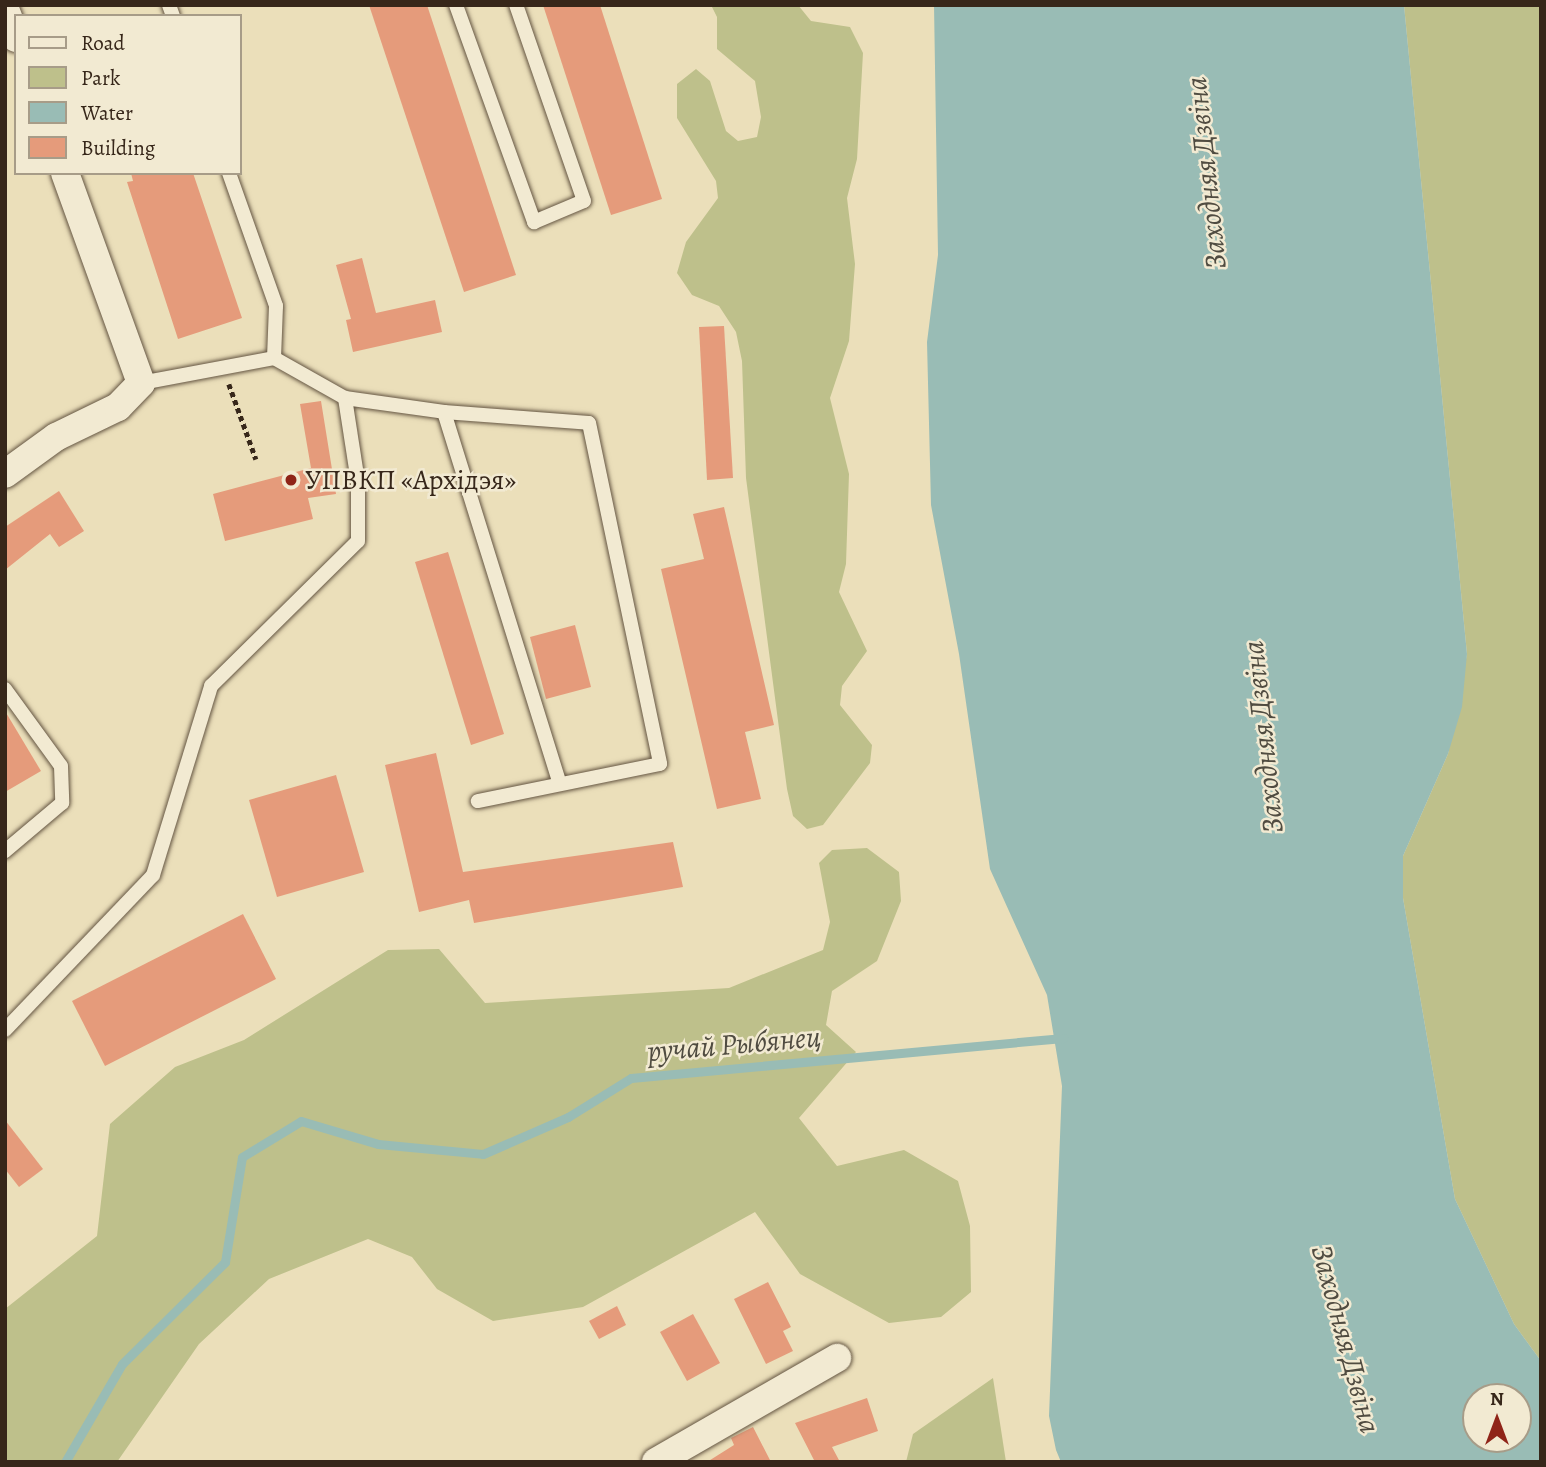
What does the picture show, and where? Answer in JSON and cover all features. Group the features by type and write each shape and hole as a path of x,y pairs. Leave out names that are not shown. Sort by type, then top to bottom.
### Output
{"street":[{"path":"5,474 56,437 118,407 141,383 66,175"},
{"path":"656,1462 837,1358"}],"lane":[{"path":"456,5 534,222 584,201 516,5"},
{"path":"230,175 276,306 274,358"},
{"path":"141,383 274,358 345,398 443,412 589,423 660,764 559,782 478,801"},
{"path":"5,1030 153,875 211,686 358,541 358,482 345,398"},
{"path":"443,412 559,782"},
{"path":"5,689 61,766 62,803 5,851"}],"path":[{"path":"222,367 256,459"}],"green space":[{"path":"711,5 798,5 811,21 850,27 863,53 857,159 847,198 855,264 849,341 830,398 849,474 846,564 839,592 867,651 842,686 840,705 872,745 870,763 823,825 807,829 793,816 787,789 746,478 742,361 736,332 719,306 692,295 677,273 686,242 718,198 716,181 677,118 677,84 696,69 710,81 726,131 738,141 757,137 761,117 755,81 717,49 717,17"},
{"path":"1404,5 1541,5 1541,1361 1514,1324 1455,1199 1403,898 1403,856 1448,754 1467,654"},
{"path":"867,848 899,872 901,901 877,961 832,991 826,1025 856,1052 799,1118 837,1166 904,1150 958,1181 970,1226 971,1292 941,1317 889,1323 800,1274 755,1212 583,1307 493,1321 437,1289 412,1257 368,1239 269,1279 199,1344 117,1462 5,1462 5,1309 97,1236 110,1124 175,1067 244,1040 388,950 439,949 485,1003 729,988 823,950 830,922 819,863 832,850"},
{"path":"993,1378 1006,1462 906,1462 913,1434"}],"water":[{"name":"Заходняя Дзвіна","path":"934,5 1404,5 1467,654 1462,707 1448,754 1403,856 1403,898 1455,1199 1514,1324 1541,1361 1541,1462 1061,1462 1049,1416 1062,1086 1047,995 990,869 959,654 931,505 927,342 938,255"}],"building":[{"path":"369,5 427,5 516,275 464,292"},
{"path":"543,5 600,5 662,199 611,215"},
{"path":"132,175 194,175 242,318 178,339 127,182 133,181"},
{"path":"362,258 376,313 435,300 442,332 353,352 346,320 351,319 336,265"},
{"path":"724,326 733,478 707,480 699,327"},
{"path":"321,401 336,494 308,498 313,519 225,541 213,494 311,468 300,404"},
{"path":"59,491 84,531 59,547 50,534 5,570 5,527"},
{"path":"724,507 774,725 745,732 761,799 717,809 661,569 704,559 693,514"},
{"path":"448,552 504,734 471,745 415,562"},
{"path":"575,625 591,687 546,699 530,637"},
{"path":"5,711 41,771 5,792"},
{"path":"436,753 463,872 673,842 683,887 474,923 469,900 419,912 385,765"},
{"path":"336,775 364,872 277,897 249,800"},
{"path":"243,914 276,979 105,1066 72,1001"},
{"path":"5,1120 43,1169 19,1187 5,1169"},
{"path":"768,1282 791,1327 783,1331 793,1351 766,1364 734,1299"},
{"path":"617,1306 626,1325 599,1339 589,1321"},
{"path":"693,1314 720,1363 687,1381 660,1332"},
{"path":"867,1398 878,1431 832,1447 840,1462 815,1462 795,1423"},
{"path":"753,1427 771,1462 707,1462 734,1445 731,1438"}],"waterway":[{"name":"ручай Рыбянец","path":"65,1462 122,1364 225,1262 242,1157 301,1121 378,1144 483,1154 568,1117 631,1078 1063,1038"}],"place":[{"name":"УПВКП «Архідэя»","path":"291,480"}]}
